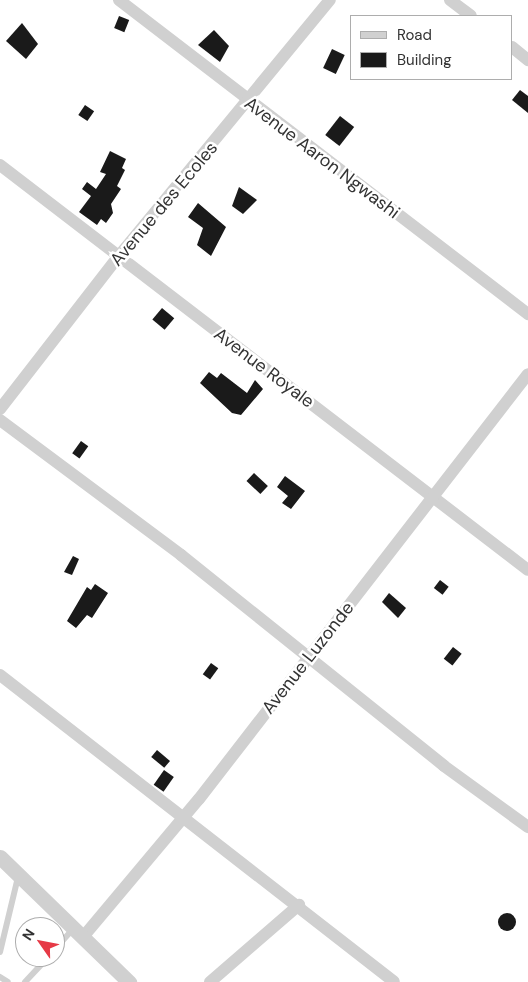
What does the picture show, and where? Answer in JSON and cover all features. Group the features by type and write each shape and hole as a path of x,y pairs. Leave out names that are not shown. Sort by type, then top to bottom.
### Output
{"street":[{"name":"Avenue Aaron Ngwashi","path":"119,0 248,103 528,314"},
{"name":"Avenue des Ecoles","path":"0,409 118,257 248,103 330,0"},
{"path":"450,0 471,15"},
{"path":"513,48 528,60"},
{"name":"Avenue Royale","path":"0,165 528,570"},
{"name":"Avenue Luzonde","path":"79,933 184,817 528,374"},
{"path":"0,420 181,555 308,659 528,827"},
{"path":"0,675 299,905 394,982"},
{"path":"0,857 129,982"},
{"path":"210,982 299,905"}],"lane":[{"path":"0,952 18,875"},
{"path":"65,942 79,933"},
{"path":"25,982 39,967"},
{"path":"0,977 8,982"}],"building":[{"path":"119,16 129,20 124,32 114,28"},
{"path":"22,23 38,44 26,59 6,41"},
{"path":"214,30 229,46 220,62 198,45"},
{"path":"332,49 345,55 336,74 323,68"},
{"path":"520,90 528,96 528,113 512,100"},
{"path":"85,105 94,111 87,121 78,115"},
{"path":"340,116 354,127 339,146 325,135"},
{"path":"110,151 126,159 122,168 125,170 117,186 121,189 111,204 113,213 106,223 101,219 97,225 79,212 91,196 82,189 87,182 96,189 106,174 100,172"},
{"path":"239,187 257,200 243,214 232,206"},
{"path":"198,203 226,227 211,256 197,245 203,228 188,217"},
{"path":"162,308 174,318 165,330 152,319"},
{"path":"209,372 217,378 221,373 247,393 255,380 263,389 241,415 232,413 200,383"},
{"path":"81,441 88,446 79,458 72,453"},
{"path":"254,473 268,486 260,494 246,481"},
{"path":"285,476 305,491 291,509 282,503 288,496 277,487"},
{"path":"73,556 79,559 72,575 64,572"},
{"path":"440,580 449,587 443,595 434,588"},
{"path":"95,584 108,593 92,618 87,615 76,628 67,621 87,587 91,590"},
{"path":"389,593 406,608 398,618 382,602"},
{"path":"453,647 462,654 452,666 444,659"},
{"path":"211,663 218,668 210,680 203,674"},
{"path":"157,750 170,761 164,768 151,757"},
{"path":"164,770 174,777 164,792 154,785"},
{"path":"507,913 513,916 516,922 513,928 507,931 501,928 498,922 501,916"}]}
